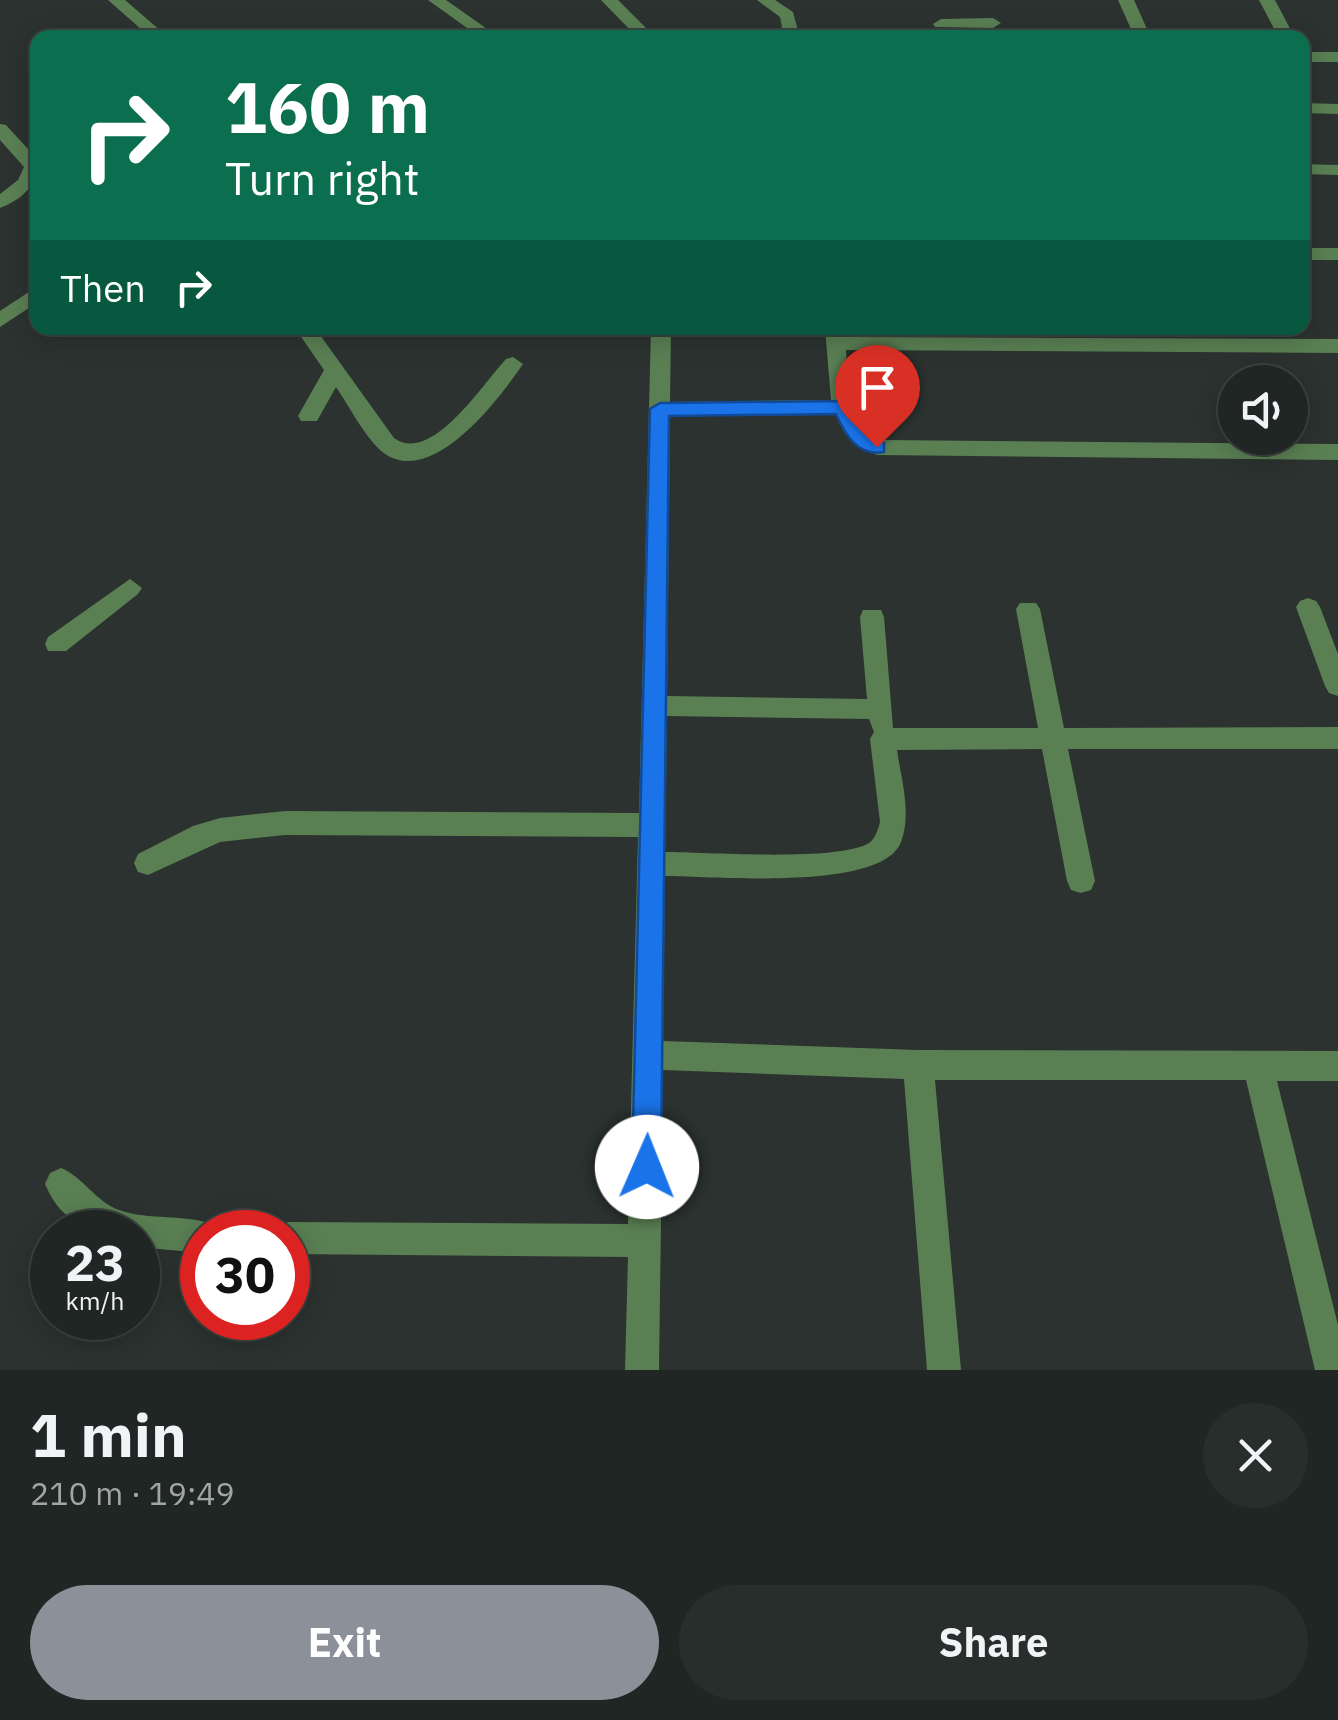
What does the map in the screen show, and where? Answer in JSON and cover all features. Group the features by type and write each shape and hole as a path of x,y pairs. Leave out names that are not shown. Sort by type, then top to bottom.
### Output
{"street":[{"path":"116,0 152,30"},
{"path":"436,0 480,30"},
{"path":"609,0 640,30"},
{"path":"765,0 788,14 791,30"},
{"path":"941,24 995,30 986,0"},
{"path":"1126,0 1139,30"},
{"path":"1267,0 1282,30"},
{"path":"1310,56 1338,57"},
{"path":"1310,108 1338,108"},
{"path":"0,130 30,163"},
{"path":"1310,169 1338,170"},
{"path":"0,203 26,183 30,173"},
{"path":"1310,254 1338,254"},
{"path":"0,293 30,296"},
{"path":"0,322 30,298"},
{"path":"309,335 386,443 403,454 418,454 444,441 514,364"},
{"path":"642,1370 661,335"},
{"path":"1338,346 836,335 843,407 856,436 877,447 1338,452"},
{"path":"309,416 335,369"},
{"path":"660,409 843,407"},
{"path":"57,644 130,588"},
{"path":"1308,606 1338,686"},
{"path":"1028,609 1081,881"},
{"path":"650,864 836,864 878,852 888,840 893,822 872,617"},
{"path":"652,706 880,709"},
{"path":"884,738 1338,738"},
{"path":"148,863 193,838 220,830 286,822 650,825"},
{"path":"650,1055 918,1065 1338,1066"},
{"path":"918,1065 944,1370"},
{"path":"1258,1066 1332,1370"},
{"path":"60,1184 79,1208 105,1224 180,1234"},
{"path":"310,1238 645,1241"}],"route":[{"path":"647,1167 660,409 843,407 856,436 877,447"}]}
